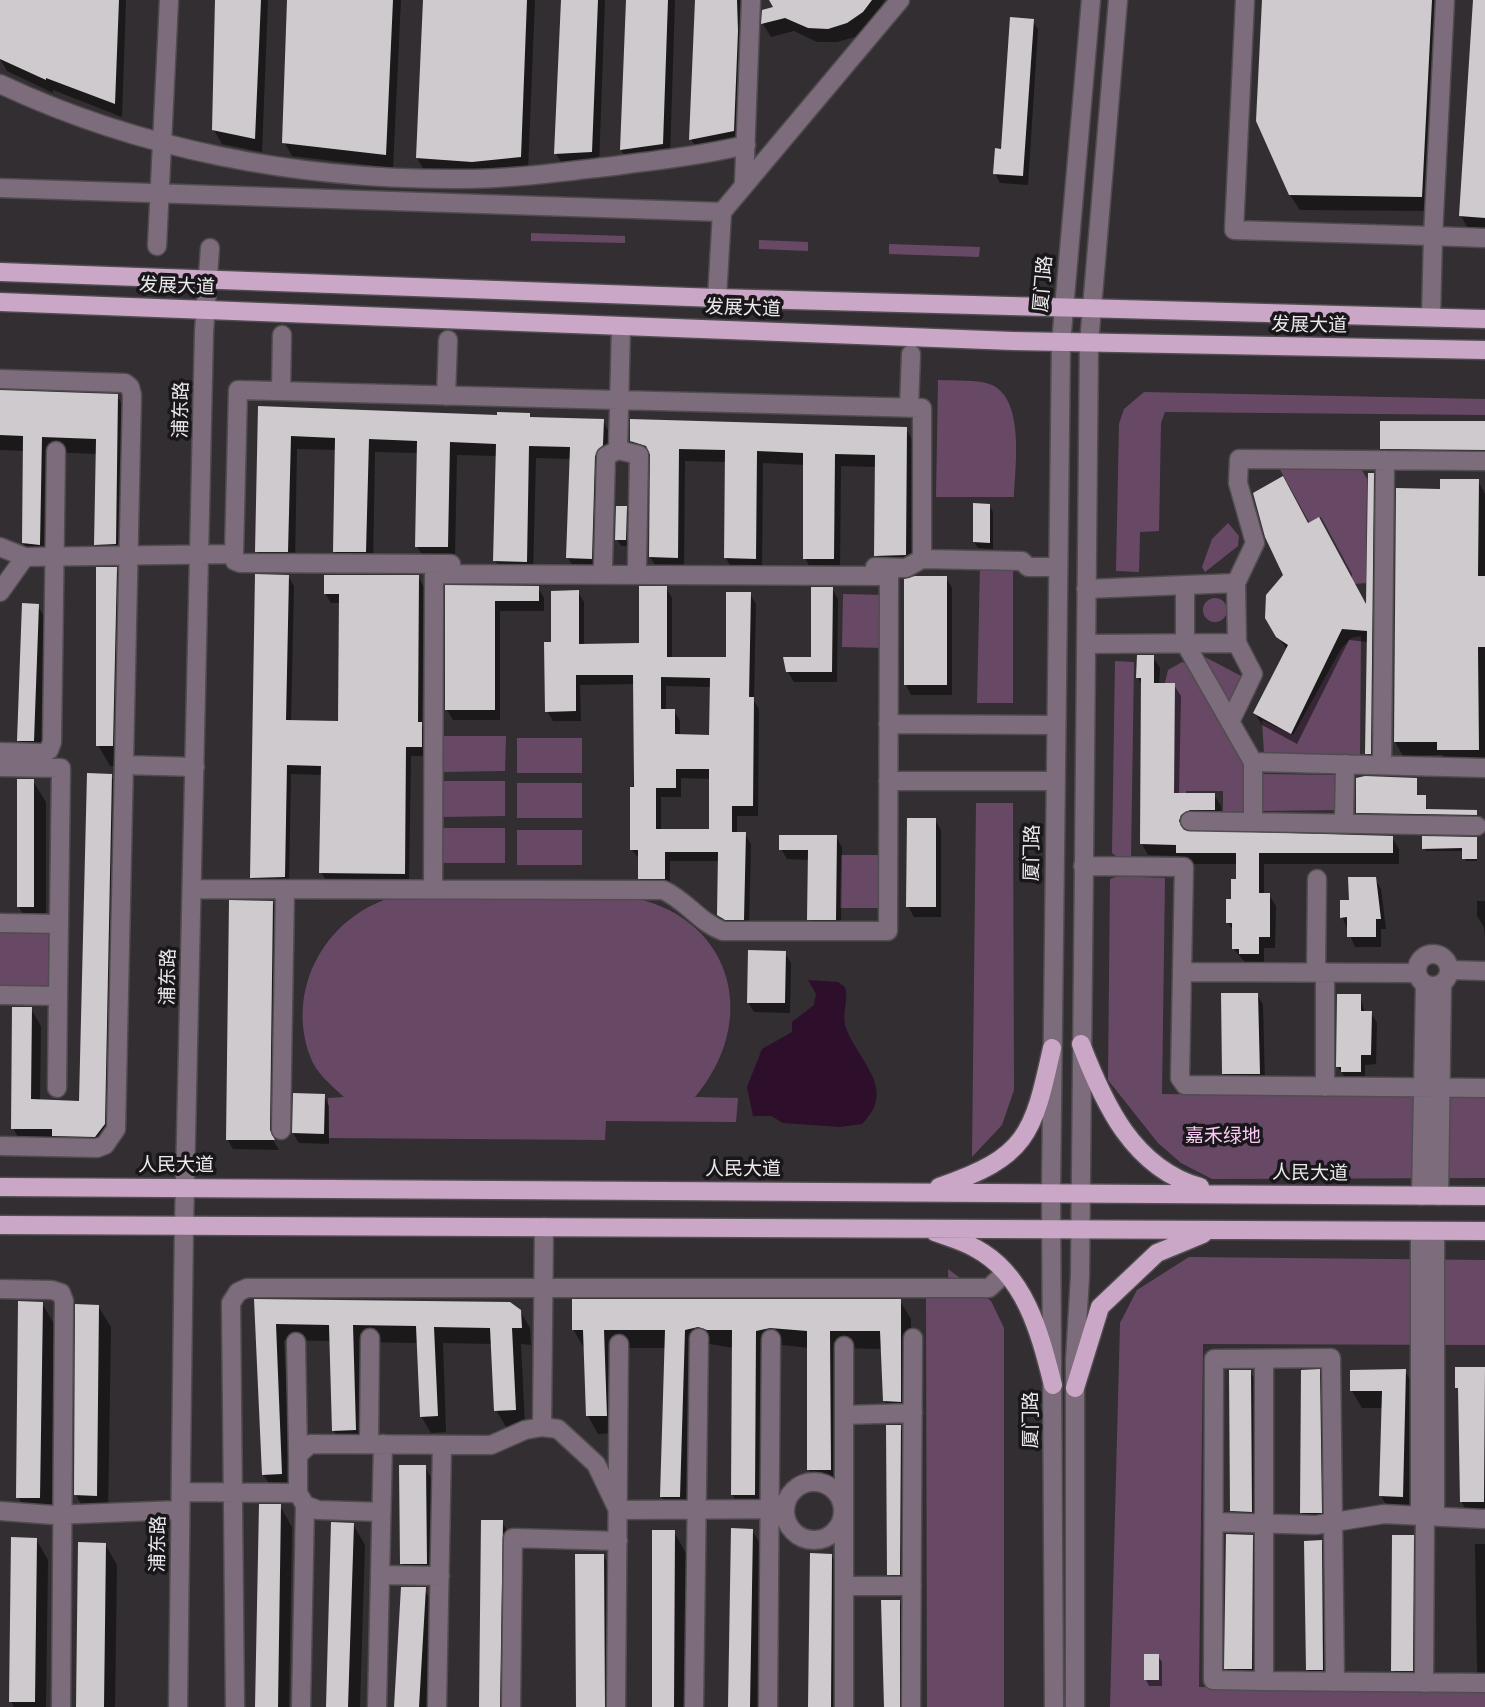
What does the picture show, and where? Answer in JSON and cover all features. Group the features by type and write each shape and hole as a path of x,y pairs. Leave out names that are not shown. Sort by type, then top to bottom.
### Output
{"main road":[{"name":"发展大道","path":"0,272 717,298 1485,319"},
{"name":"发展大道","path":"0,302 1089,343 1485,350"},
{"path":"1081,1044 1099,1090 1138,1150 1179,1181 1224,1194"},
{"path":"925,1192 979,1174 1016,1146 1029,1132 1038,1113 1052,1048"},
{"name":"人民大道","path":"0,1186 1485,1196"},
{"path":"0,1225 1485,1231"},
{"path":"925,1228 976,1248 1017,1286 1038,1327 1052,1385"},
{"path":"1075,1388 1100,1307 1137,1268 1157,1253 1177,1242 1218,1229"}],"street":[{"path":"157,246 169,0"},
{"path":"744,182 751,0"},
{"path":"717,298 722,212 744,182 900,0"},
{"name":"厦门路","path":"1054,1707 1051,1193 1061,342 1091,0"},
{"path":"1075,1707 1075,1388 1089,343 1118,0"},
{"path":"1245,0 1234,229 1485,239"},
{"path":"1432,317 1433,236 1445,0"},
{"path":"0,84 41,103 163,145 331,174 454,180 701,156 746,145"},
{"path":"0,188 722,212"},
{"name":"浦东路","path":"178,1707 184,1226 205,310 210,248"},
{"path":"618,450 621,326"},
{"path":"281,391 282,335"},
{"path":"446,396 449,340"},
{"path":"909,408 911,354"},
{"path":"0,379 125,383 130,387 129,556 116,1129 105,1145 97,1148 0,1146"},
{"path":"922,559 922,408 238,390 234,561 906,568 922,559 1022,561 1028,566 1058,566"},
{"path":"603,565 606,456 618,450 639,455 637,566"},
{"path":"0,752 43,753 49,750 52,742 56,451"},
{"path":"1230,722 1252,674 1237,643 1236,583 1255,543 1238,483 1239,459 1485,461"},
{"path":"1382,765 1385,460"},
{"path":"0,547 25,557 234,554"},
{"path":"0,592 25,557"},
{"path":"192,889 433,890 663,890 676,896 712,928 723,931 888,931 889,576 434,574 433,890"},
{"path":"1086,589 1236,583"},
{"path":"1185,585 1185,643 1252,762 1253,821"},
{"path":"1087,644 1237,643"},
{"path":"888,724 1055,725"},
{"path":"1252,762 1485,768"},
{"path":"1344,821 1345,764"},
{"path":"125,765 195,767"},
{"path":"0,767 61,768 57,1088"},
{"path":"888,781 1055,781"},
{"path":"1190,821 1344,821 1477,825"},
{"path":"1083,866 1184,867 1180,1078 1185,1085 1485,1088"},
{"path":"1317,878 1325,1087"},
{"path":"281,1130 285,889"},
{"path":"0,923 59,924"},
{"path":"1182,972 1321,972 1434,978 1485,971"},
{"path":"1421,1196 1432,1088 1434,978"},
{"path":"0,995 58,996"},
{"path":"1432,1088 1440,1196"},
{"path":"542,1427 544,1227"},
{"path":"1424,1683 1427,1231"},
{"path":"234,1707 231,1303 238,1293 247,1288 989,1288 1005,1273"},
{"path":"0,1289 52,1290 61,1293 64,1301 61,1707"},
{"path":"370,1338 381,1512 377,1707"},
{"path":"694,1707 699,1338"},
{"path":"911,1707 913,1338"},
{"path":"768,1707 777,1509 771,1339"},
{"path":"296,1342 301,1499 301,1707"},
{"path":"616,1707 619,1343"},
{"path":"844,1346 844,1707"},
{"path":"1335,1682 1331,1358 1214,1359 1213,1680 1264,1681 1335,1682 1424,1683 1485,1684"},
{"path":"1264,1359 1264,1681"},
{"path":"844,1415 913,1413"},
{"path":"298,1455 310,1444 491,1445 525,1430 542,1427 558,1429 596,1464 618,1510"},
{"path":"437,1707 442,1445"},
{"path":"618,1510 777,1509 793,1490 811,1482 831,1487 838,1494 844,1513 837,1530 830,1536 812,1541 795,1534 777,1509"},
{"path":"0,1511 61,1515 234,1493 301,1499 318,1510 381,1512"},
{"path":"1213,1522 1333,1524 1384,1514 1485,1518"},
{"path":"511,1707 513,1538 618,1541"},
{"path":"380,1575 440,1576"},
{"path":"844,1586 912,1586"}],"green space":[{"path":"531,233 625,236 625,243 531,241"},
{"path":"759,240 808,242 808,251 759,249"},
{"path":"889,244 980,247 979,257 889,254"},
{"path":"938,380 973,381 992,385 1010,405 1016,436 1014,497 936,497"},
{"path":"1144,392 1485,399 1485,415 1165,412 1161,423 1159,531 1140,532 1139,572 1116,571 1119,424 1124,409"},
{"path":"1278,466 1360,467 1367,479 1366,583 1353,584 1352,574 1321,517 1309,522"},
{"path":"1228,523 1239,536 1238,546 1205,572 1202,567 1212,539"},
{"path":"980,565 1013,566 1013,703 977,703"},
{"path":"843,594 886,595 885,648 842,647"},
{"path":"1215,598 1226,605 1227,610 1220,621 1215,622 1204,615 1203,610 1210,599"},
{"path":"1361,636 1360,756 1264,754 1262,720 1293,735 1341,649 1351,638"},
{"path":"1203,658 1243,677 1232,700 1224,697"},
{"path":"1115,661 1134,662 1131,859 1120,859 1112,853"},
{"path":"1182,662 1189,665 1245,764 1246,814 1223,814 1223,791 1186,791 1186,810 1173,810 1175,684 1165,683 1168,670"},
{"path":"441,736 506,736 505,771 441,772"},
{"path":"517,738 582,738 582,773 517,773"},
{"path":"1260,774 1336,775 1337,810 1261,811"},
{"path":"441,781 505,781 505,816 440,817"},
{"path":"517,783 582,783 582,818 517,818"},
{"path":"976,803 1013,803 1014,1090 1002,1125 972,1157"},
{"path":"440,828 505,828 505,863 440,863"},
{"path":"517,830 582,830 582,865 517,865"},
{"path":"841,855 884,855 884,908 840,908"},
{"name":"嘉禾绿地","path":"1119,876 1165,878 1162,1094 1485,1098 1485,1178 1212,1179 1181,1163 1158,1143 1108,1080 1110,879"},
{"path":"390,898 635,898 669,910 696,928 715,951 726,978 731,1007 727,1038 715,1068 695,1097 738,1098 736,1122 606,1121 605,1140 329,1138 328,1098 344,1097 320,1073 310,1056 304,1031 303,1006 307,983 316,960 329,940 346,922 367,908"},
{"path":"0,929 49,930 48,989 0,988"},
{"path":"1189,1257 1485,1260 1485,1345 1203,1344 1199,1687 1485,1691 1485,1707 1110,1707 1120,1323 1137,1290"},
{"path":"948,1269 991,1301 1004,1328 1004,1707 927,1707 926,1294 949,1294"}],"shaded area":[{"path":"808,980 838,982 845,987 845,1025 876,1086 872,1111 862,1124 840,1127 783,1123 771,1116 753,1116 747,1087 762,1049 792,1032 792,1022 814,1005 816,994"}],"building":[{"path":"0,0 119,0 115,104 46,80 0,59"},
{"path":"215,0 261,0 255,139 212,130"},
{"path":"287,0 393,0 386,155 282,143"},
{"path":"423,0 527,0 521,157 472,162 416,158"},
{"path":"561,0 598,0 592,152 554,154"},
{"path":"626,0 668,0 663,144 620,150"},
{"path":"695,0 737,0 734,131 689,140"},
{"path":"769,0 872,0 863,12 847,23 828,29 808,28 785,18 761,24 762,10 773,7"},
{"path":"1262,0 1432,0 1422,197 1289,195 1256,121"},
{"path":"1473,0 1485,0 1485,218 1459,216"},
{"path":"1010,17 1034,19 1023,176 993,174 995,148 1001,149"},
{"path":"0,390 118,394 116,544 94,545 96,439 42,437 40,545 22,543 23,436 0,435"},
{"path":"258,406 497,415 497,412 530,413 530,417 604,419 603,445 595,456 592,559 566,558 570,447 529,446 527,562 493,561 496,444 450,442 448,547 415,547 417,441 369,439 366,552 333,552 335,438 291,436 288,552 255,552"},
{"path":"630,419 907,427 906,555 874,556 875,455 835,454 834,559 803,559 803,453 757,451 756,559 724,558 725,450 679,449 678,558 649,557 650,455 646,446 630,441"},
{"path":"1380,421 1485,421 1485,450 1380,449"},
{"path":"1368,473 1374,473 1371,754 1365,754 1367,631 1342,629 1291,734 1253,713 1288,645 1276,637 1265,618 1266,595 1283,575 1265,537 1253,493 1283,476 1308,523 1319,517 1366,604"},
{"path":"1440,479 1479,479 1478,576 1485,576 1485,647 1478,647 1479,750 1437,750 1437,742 1394,742 1396,488 1440,489"},
{"path":"973,503 990,504 990,543 973,542"},
{"path":"616,506 627,506 626,540 615,540"},
{"path":"96,567 117,567 113,746 96,746"},
{"path":"255,574 289,575 286,720 338,721 339,594 324,594 324,575 419,575 418,722 422,722 422,747 406,747 405,874 319,873 321,766 287,765 285,877 250,878"},
{"path":"915,576 947,576 947,685 904,685 904,579"},
{"path":"445,585 539,586 539,601 495,601 495,710 445,710"},
{"path":"639,586 667,586 667,657 726,657 726,592 751,592 749,697 754,697 753,806 732,806 732,832 746,832 744,920 725,920 717,915 718,852 665,852 665,879 638,879 638,850 630,850 630,787 634,787 633,675 576,675 576,711 545,712 544,642 551,642 551,591 579,590 579,644 639,643","holes":["661,677 710,678 709,735 675,734 675,709 661,709","676,769 709,769 709,829 656,829 656,788 676,788"]},
{"path":"811,587 833,587 832,672 786,672 783,657 811,657"},
{"path":"22,603 39,604 34,741 17,741"},
{"path":"1137,655 1154,655 1154,683 1175,683 1174,793 1215,793 1215,810 1190,810 1181,815 1179,821 1184,830 1393,836 1393,853 1259,853 1259,893 1270,893 1270,937 1259,937 1259,954 1239,954 1239,949 1232,949 1232,923 1226,923 1226,899 1231,899 1231,879 1236,879 1236,853 1176,853 1176,845 1140,844 1141,678 1136,678"},
{"path":"87,773 112,774 105,1124 95,1137 52,1136 52,1129 11,1129 12,1007 32,1007 31,1099 79,1101"},
{"path":"1356,778 1417,778 1417,795 1426,795 1426,809 1477,810 1477,815 1356,813"},
{"path":"17,779 34,779 34,907 17,907"},
{"path":"907,818 936,818 936,907 906,907"},
{"path":"779,835 837,835 836,920 807,920 808,850 779,850"},
{"path":"1422,836 1477,837 1477,859 1462,859 1462,848 1422,849"},
{"path":"1348,877 1376,877 1381,919 1376,919 1376,937 1347,937 1347,917 1340,918 1340,900 1349,900"},
{"path":"229,900 273,901 270,1130 275,1140 226,1140"},
{"path":"748,950 786,951 785,1003 747,1003"},
{"path":"1221,993 1258,993 1260,1074 1222,1074"},
{"path":"1337,994 1361,994 1361,1011 1372,1011 1371,1055 1361,1055 1361,1072 1341,1072 1341,1067 1336,1067"},
{"path":"293,1093 325,1094 324,1134 292,1133"},
{"path":"254,1299 510,1302 521,1310 522,1328 512,1328 516,1410 494,1411 490,1328 434,1327 438,1416 420,1417 416,1326 353,1325 356,1430 332,1431 329,1325 276,1324 282,1474 262,1475"},
{"path":"572,1299 901,1299 901,1402 883,1401 880,1331 830,1331 831,1470 807,1470 807,1331 770,1328 756,1331 755,1495 731,1495 732,1330 707,1330 698,1327 685,1330 680,1497 660,1497 665,1330 604,1330 607,1416 586,1416 583,1330 572,1330"},
{"path":"18,1301 43,1302 40,1498 16,1498"},
{"path":"75,1304 99,1305 97,1496 74,1495"},
{"path":"1455,1367 1485,1367 1484,1502 1460,1502 1458,1388 1455,1388"},
{"path":"1320,1369 1322,1513 1300,1513 1301,1370"},
{"path":"1406,1369 1403,1497 1379,1496 1382,1391 1350,1391 1350,1370"},
{"path":"1229,1370 1251,1370 1252,1512 1230,1511"},
{"path":"886,1425 901,1425 900,1575 887,1575"},
{"path":"399,1465 426,1465 427,1564 400,1564"},
{"path":"259,1504 281,1504 278,1707 255,1707"},
{"path":"481,1520 503,1520 500,1707 479,1707"},
{"path":"331,1522 354,1523 348,1707 326,1707"},
{"path":"731,1528 753,1529 750,1707 728,1707"},
{"path":"652,1530 675,1530 674,1707 652,1707"},
{"path":"1226,1534 1253,1535 1252,1669 1224,1669"},
{"path":"1392,1535 1414,1535 1413,1671 1391,1671"},
{"path":"11,1537 37,1538 35,1702 9,1702"},
{"path":"1322,1540 1323,1670 1306,1670 1304,1541"},
{"path":"78,1542 106,1543 104,1707 76,1707"},
{"path":"810,1553 832,1554 831,1707 808,1707"},
{"path":"575,1554 604,1554 605,1707 576,1707"},
{"path":"401,1587 426,1587 419,1707 394,1707"},
{"path":"881,1600 900,1600 900,1707 884,1707"},
{"path":"1144,1654 1159,1654 1159,1680 1144,1680"}]}
